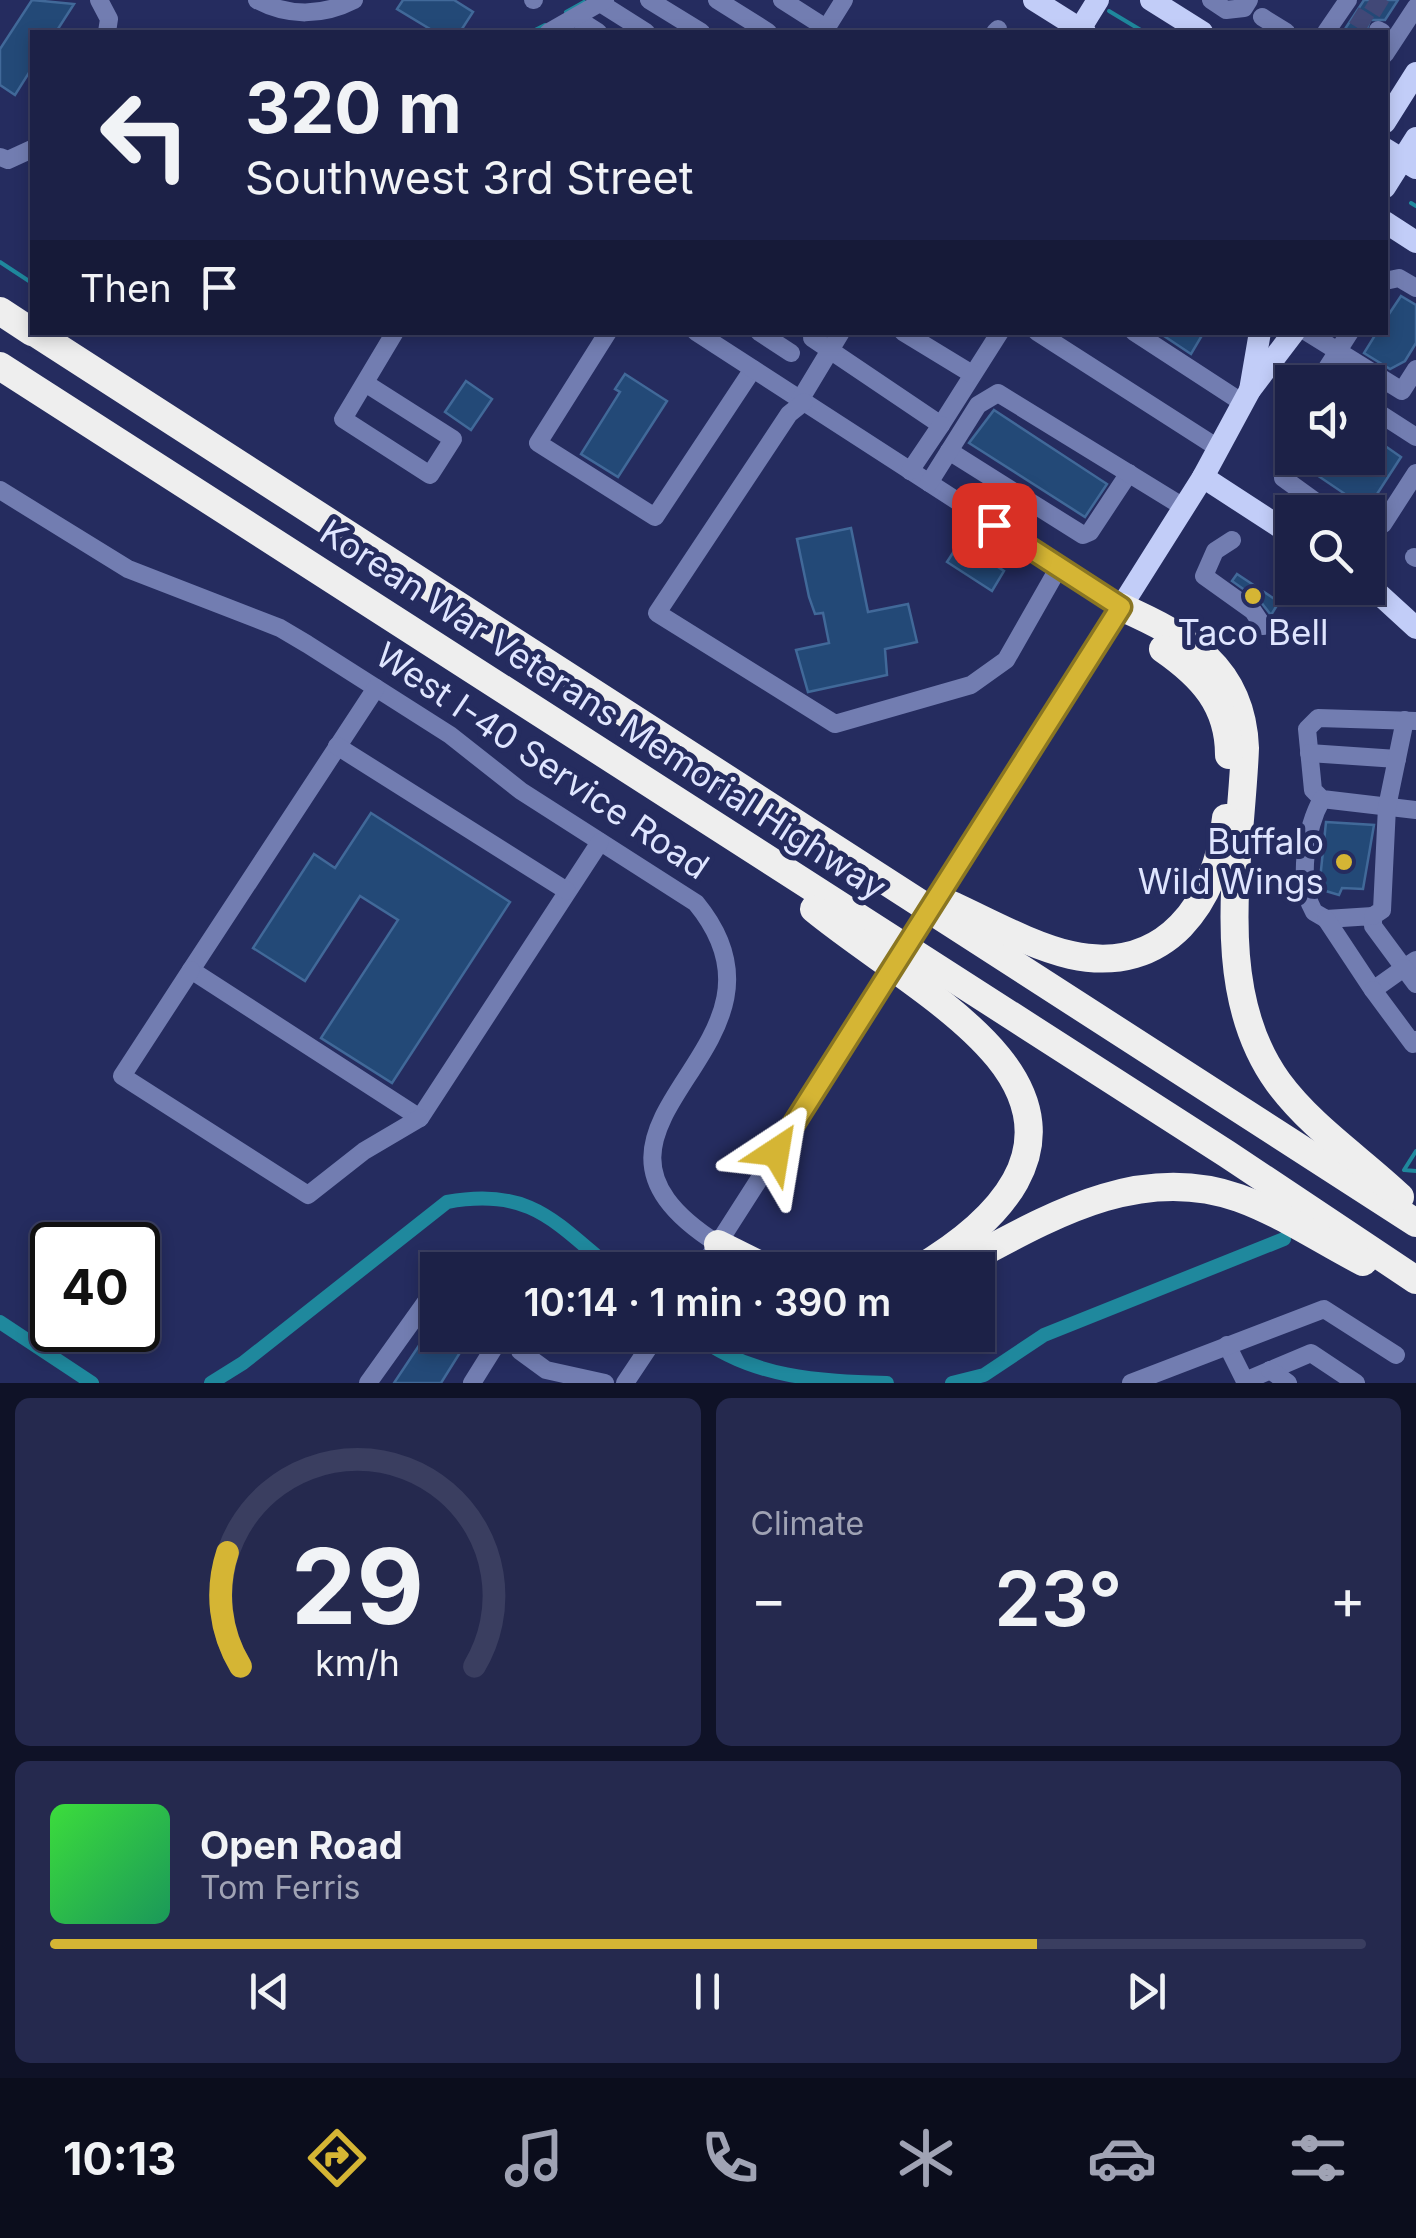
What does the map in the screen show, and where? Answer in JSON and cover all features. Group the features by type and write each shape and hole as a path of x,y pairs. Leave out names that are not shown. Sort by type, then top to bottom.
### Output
{"highway":[{"name":"Korean War Veterans Memorial Highway","path":"0,311 30,330"},
{"name":"Korean War Veterans Memorial Highway","path":"38,335 1416,1223"},
{"name":"Korean War Veterans Memorial Highway","path":"0,366 1416,1280"},
{"path":"869,868 1069,955 1117,957 1145,950 1180,928 1213,880 1223,844 1228,766 1225,723 1200,678 1145,636 1121,607"},
{"path":"1121,607 1158,624 1208,658 1241,706 1245,748 1237,967 1253,1037 1298,1105 1416,1212"},
{"path":"713,824 854,942 978,1036 1013,1080 1026,1124 1025,1152 1016,1184 976,1232 945,1252"},
{"path":"985,1252 1086,1201 1141,1188 1188,1186 1259,1206 1416,1289"},
{"path":"718,1244 725,1252"},
{"path":"718,1244 734,1252"}],"main road":[{"path":"1034,0 1070,27 1098,0"},
{"path":"1152,0 1199,30"},
{"path":"1388,117 1416,73"},
{"path":"1388,183 1416,138"},
{"path":"1388,224 1416,242"},
{"path":"1246,396 1259,335"},
{"path":"1121,607 1203,477 1246,396 1292,335"},
{"path":"1203,477 1275,524"},
{"path":"1385,600 1416,628"}],"street":[{"path":"99,0 109,18 107,30"},
{"path":"258,0 297,12 343,2"},
{"path":"650,0 698,30"},
{"path":"717,0 765,30"},
{"path":"782,0 825,30 837,2"},
{"path":"1218,2 1244,8 1249,0"},
{"path":"553,30 602,2 643,30"},
{"path":"1332,30 1348,7"},
{"path":"1388,34 1408,9"},
{"path":"1262,17 1283,30"},
{"path":"576,18 595,30"},
{"path":"0,157 8,160 30,150"},
{"path":"1388,280 1399,278 1416,288"},
{"path":"365,383 453,438 430,475 343,419 393,335"},
{"path":"606,335 538,443 655,517 752,369"},
{"path":"701,335 1121,607 713,1252"},
{"path":"764,335 791,353"},
{"path":"814,335 812,338 829,352 941,424"},
{"path":"839,335 802,401 789,414 657,613 835,724 971,685 1006,660 1059,567"},
{"path":"907,335 972,374"},
{"path":"910,471 998,335"},
{"path":"1042,335 1218,448"},
{"path":"1139,335 1246,396"},
{"path":"1312,335 1402,391 1416,369"},
{"path":"1331,365 1348,335"},
{"path":"929,483 978,405 998,393 1184,508"},
{"path":"1385,417 1416,437"},
{"path":"949,451 1084,535 1090,532 1129,472"},
{"path":"1385,522 1416,473"},
{"path":"1283,475 1289,487 1302,495"},
{"name":"West I-40 Service Road","path":"0,490 128,569 280,628 450,734 512,786 696,904 714,926 726,953 730,980 715,1030 652,1144 652,1168 670,1208 718,1244"},
{"path":"1232,540 1215,551 1204,576 1252,611 1263,626"},
{"path":"376,688 122,1076 308,1195 364,1151 420,1118 600,842"},
{"path":"1326,919 1373,916 1382,910 1387,807 1396,759 1410,720 1318,718 1307,730 1313,790 1322,799 1387,807 1416,810"},
{"path":"337,746 567,891"},
{"path":"1309,754 1396,759"},
{"path":"1322,799 1313,814 1305,877 1309,904 1326,919 1413,1044 1416,1040"},
{"path":"1373,916 1373,926 1410,964 1416,984"},
{"path":"1374,990 1410,964"},
{"path":"190,970 420,1118"},
{"path":"1131,1383 1324,1309 1396,1356"},
{"path":"368,1383 420,1310"},
{"path":"1226,1345 1244,1380 1312,1353 1356,1383"},
{"path":"472,1383 491,1352"},
{"path":"521,1352 543,1376 605,1383"},
{"path":"635,1380 649,1352"},
{"path":"1270,1370 1288,1383"}],"building":[{"path":"32,0 74,4 57,30 30,30 30,71 15,95 0,85 0,49"},
{"path":"403,0 454,0 473,12 461,30 432,30 397,9"},
{"path":"1364,0 1398,0 1385,20 1370,20 1367,30 1344,30"},
{"path":"1401,296 1416,305 1416,343 1405,361 1390,369 1364,353 1375,335 1388,335 1388,316"},
{"path":"1162,335 1202,335 1191,354"},
{"path":"625,374 667,401 618,477 581,454 620,392 615,389"},
{"path":"466,381 492,399 471,430 445,412"},
{"path":"994,410 1107,484 1085,517 969,443"},
{"path":"1385,446 1401,457 1376,495 1347,495 1317,475 1385,475"},
{"path":"851,528 868,612 908,604 917,642 885,649 887,675 808,692 796,650 829,643 823,613 815,614 809,597 797,539"},
{"path":"960,542 1004,571 992,591 947,562"},
{"path":"1237,574 1275,599 1277,605 1271,615 1260,601 1232,581"},
{"path":"371,813 510,902 392,1083 321,1038 398,920 360,896 305,981 253,948 314,854 335,868"},
{"name":"Buffalo Wild Wings","path":"1326,822 1374,825 1363,889 1342,888 1339,895 1319,889"},
{"path":"420,1344 420,1352 460,1352 441,1383 394,1383"}],"waterway":[{"path":"566,12 584,2"},
{"path":"1109,11 1141,30"},
{"path":"535,30 545,25"},
{"path":"1411,203 1416,206"},
{"path":"0,262 30,282"},
{"path":"1416,1151 1404,1170 1416,1171"},
{"path":"211,1383 243,1363 447,1202 500,1199 520,1204 556,1223 591,1252"},
{"path":"952,1383 984,1375 1044,1335 1284,1239"},
{"path":"0,1322 92,1383"},
{"path":"723,1352 763,1369 787,1374 887,1383"}],"tunnel":[{"path":"1369,0 1390,13"},
{"path":"1354,15 1378,30"}],"place":[{"name":"Taco Bell","path":"1253,596"},
{"name":"Buffalo Wild Wings","path":"1344,862"}],"route":[{"path":"776,1152 1121,607 994,525"}]}
